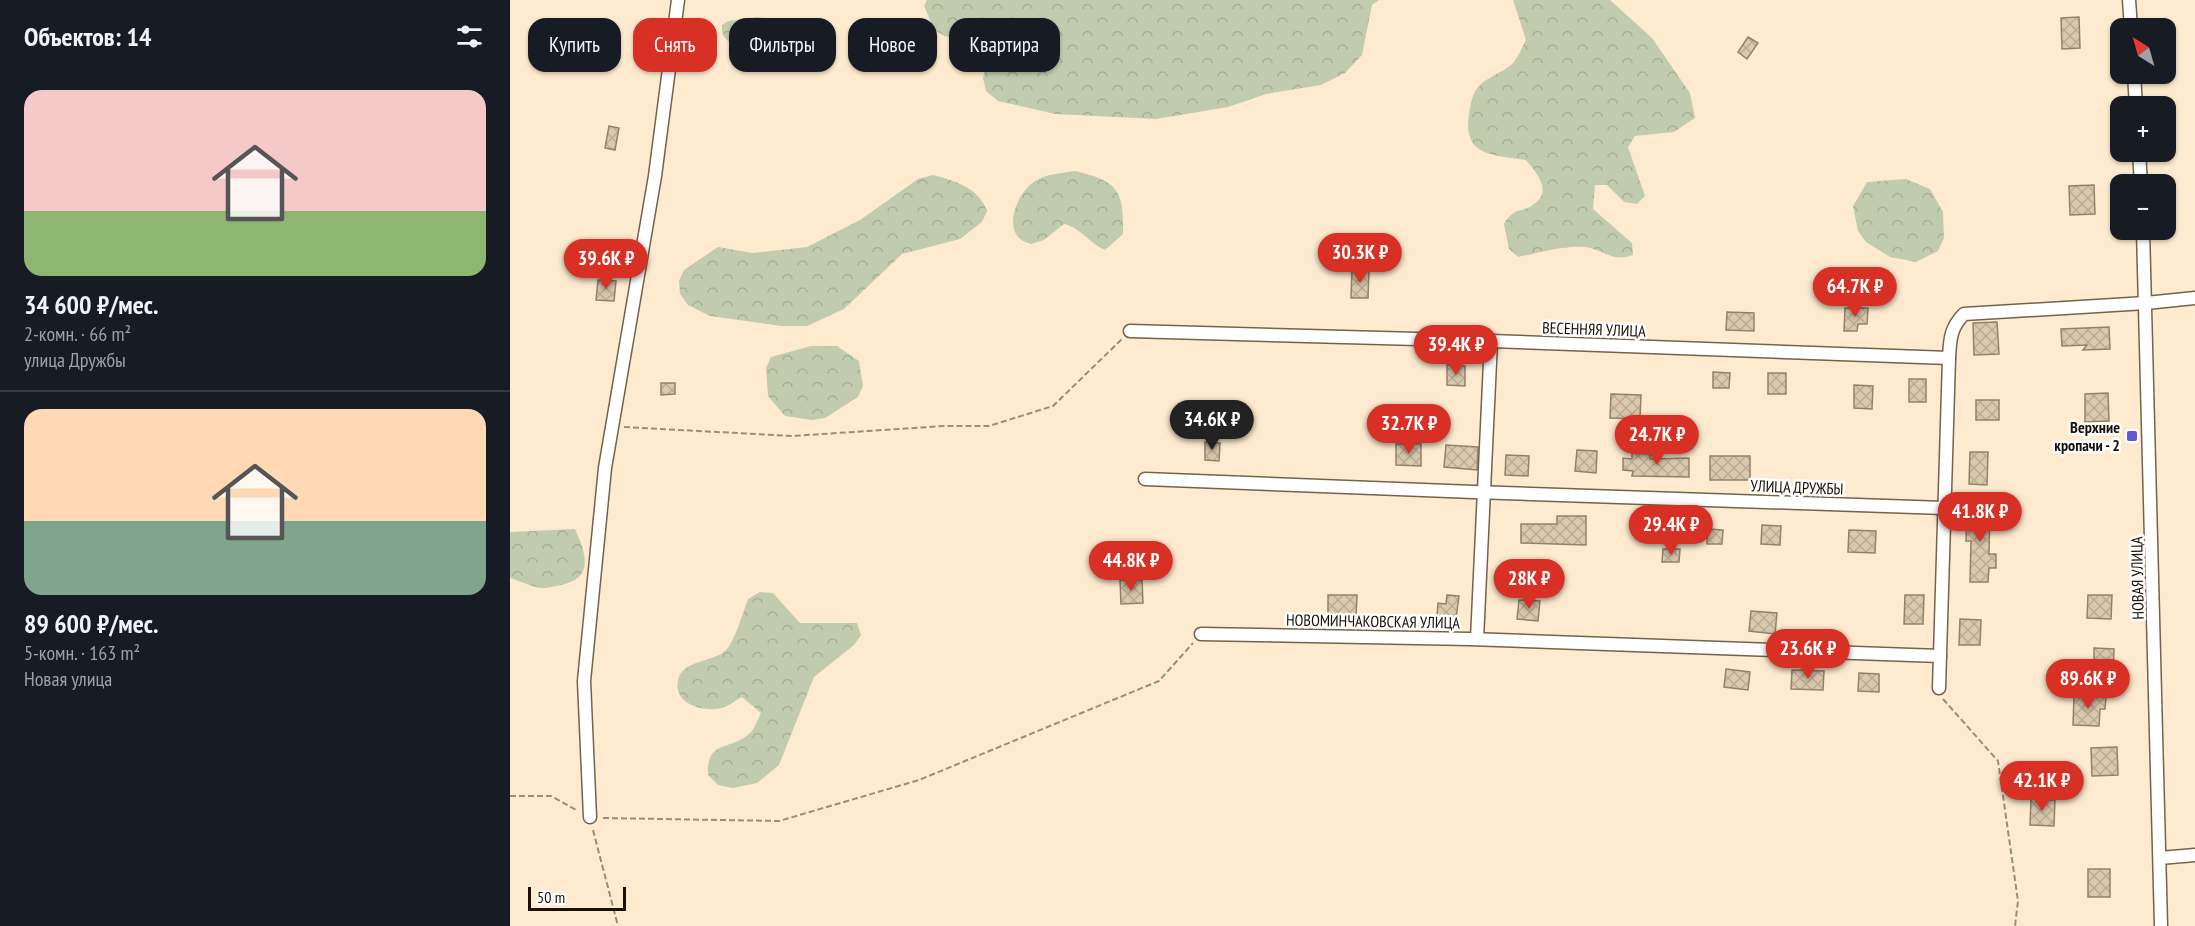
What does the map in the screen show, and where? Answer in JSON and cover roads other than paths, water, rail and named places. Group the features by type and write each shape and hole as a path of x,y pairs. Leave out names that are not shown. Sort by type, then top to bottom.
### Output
{"street":[{"path":"590,818 584,681 605,468 655,176 678,0"},
{"path":"2129,0 2130,18"},
{"name":"НОВАЯ УЛИЦА","path":"2143,240 2161,926"},
{"path":"1939,688 1949,358 1950,336 1955,323 1964,315 2195,298"},
{"name":"ВЕСЕННЯЯ УЛИЦА","path":"1130,331 1491,341 1949,358"},
{"path":"1478,639 1491,341"},
{"name":"УЛИЦА ДРУЖБЫ","path":"1146,479 1944,508"},
{"name":"НОВОМИНЧАКОВСКАЯ УЛИЦА","path":"1201,634 1478,639 1940,656"},
{"path":"2160,858 2195,855"}],"place":[{"name":"Верхние кропачи - 2","path":"2132,436"}]}
